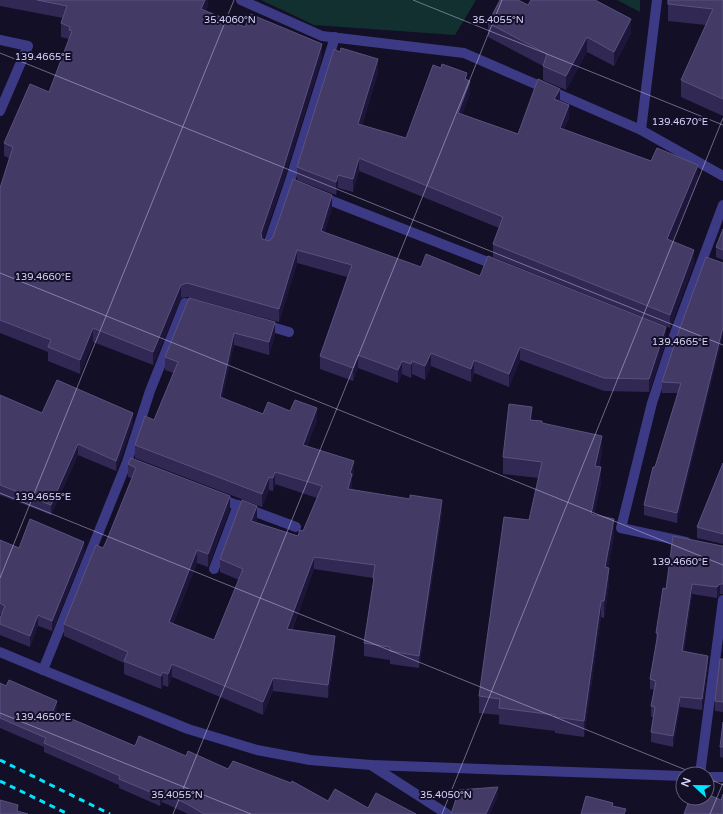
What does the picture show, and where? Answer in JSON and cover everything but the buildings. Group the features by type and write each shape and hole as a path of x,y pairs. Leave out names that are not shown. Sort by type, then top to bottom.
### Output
{"street":[{"path":"241,0 322,36 464,52 641,130 723,176"},
{"path":"641,130 657,0"},
{"path":"267,248 293,186 335,37"},
{"path":"0,40 28,46 0,111"},
{"path":"311,193 504,269"},
{"path":"694,544 621,528 671,334 706,260 723,205"},
{"path":"43,670 131,464 150,391 185,303 208,309"},
{"path":"252,322 289,332"},
{"path":"209,494 296,527"},
{"path":"214,569 238,505"},
{"path":"701,766 723,600"},
{"path":"0,652 188,729 257,750 310,760 371,765 675,776"},
{"path":"371,765 446,814"}],"green space":[{"path":"261,0 476,0 455,35 314,25"},
{"path":"617,0 640,0 640,12"}],"railway":[{"path":"0,760 110,814"},
{"path":"0,781 68,814"}]}
